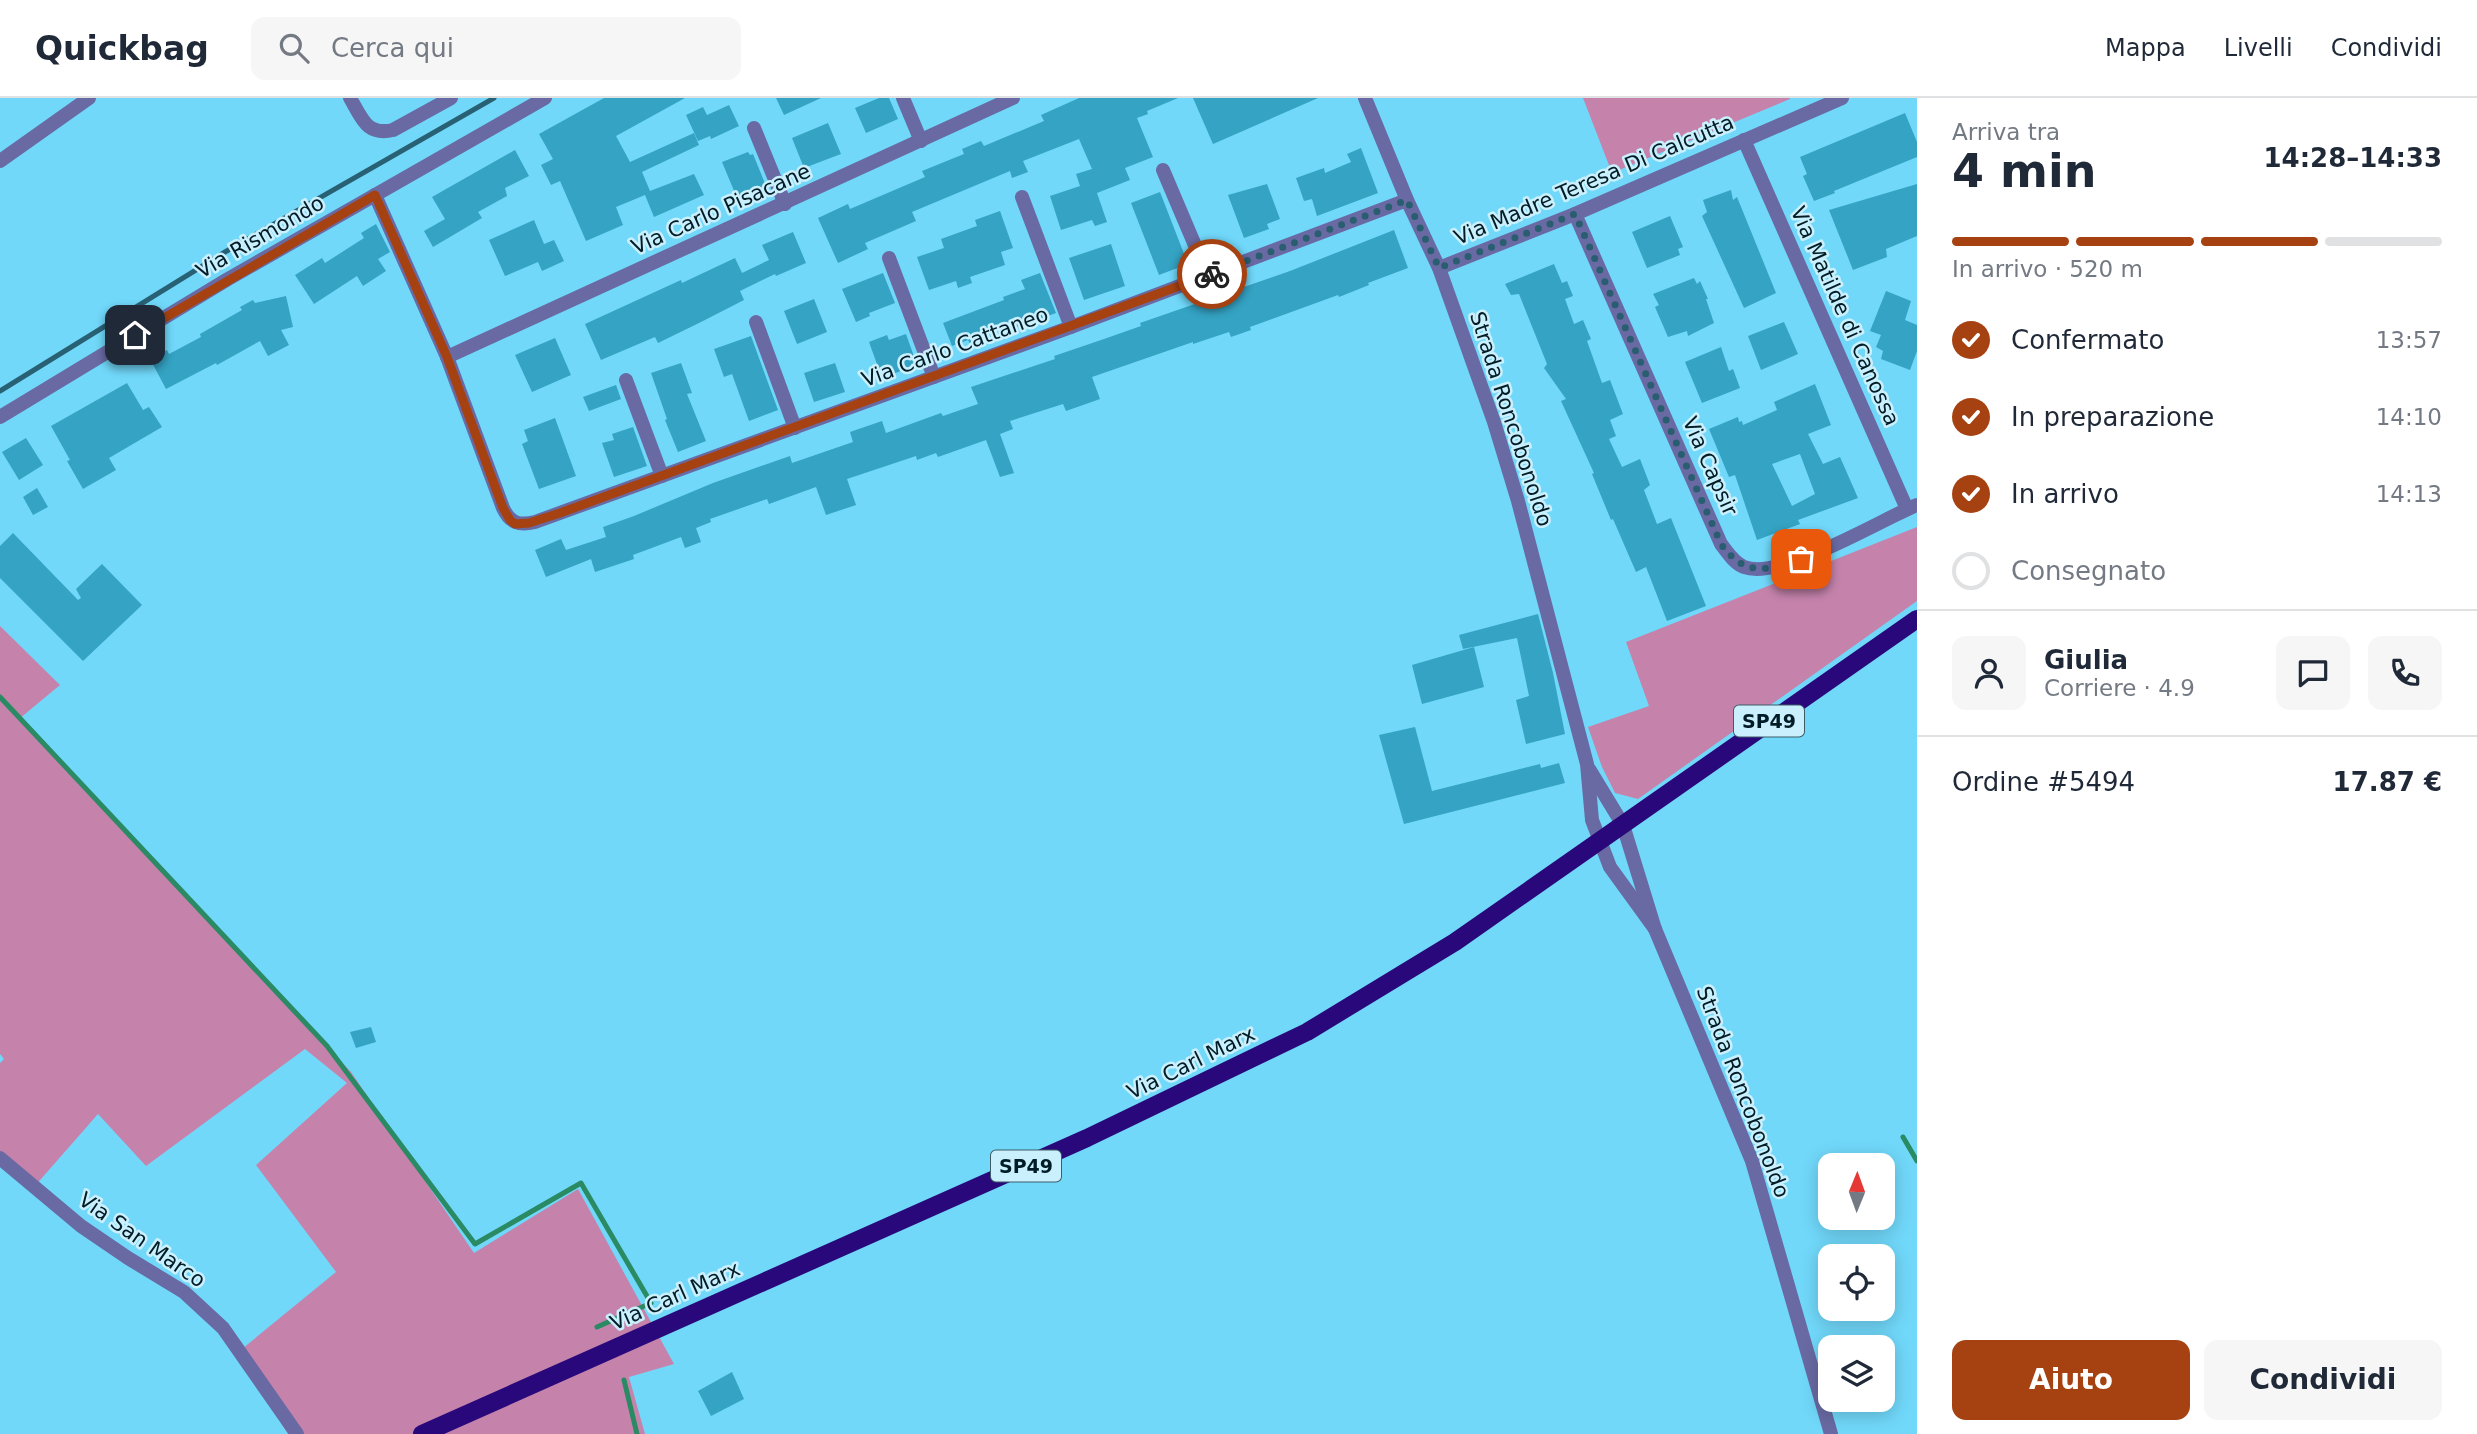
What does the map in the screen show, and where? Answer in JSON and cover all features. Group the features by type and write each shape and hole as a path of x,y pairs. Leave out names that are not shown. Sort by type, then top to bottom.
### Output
{"main road":[{"name":"Via Carl Marx","path":"422,1434 1087,1138 1307,1032 1455,942 1917,619"}],"street":[{"path":"0,161 89,98"},
{"path":"350,98 366,124 373,131 383,133 451,98"},
{"name":"Via Rismondo","path":"0,417 228,279 545,98"},
{"path":"903,98 921,141"},
{"name":"Via Carlo Pisacane","path":"447,357 1013,98"},
{"name":"Strada Roncobonoldo","path":"1365,98 1407,200 1439,268 1494,422 1518,501 1587,764 1592,820 1610,867 1656,929"},
{"name":"Via Madre Teresa Di Calcutta","path":"1439,268 1575,214 1842,98"},
{"path":"754,128 785,204"},
{"name":"Via Matilde di Canossa","path":"1744,140 1912,507"},
{"path":"1163,170 1208,276"},
{"path":"375,195 447,357"},
{"path":"1022,197 1071,327"},
{"name":"Via Carlo Cattaneo","path":"447,357 503,508 515,524 535,522 1071,327 1407,200"},
{"name":"Via Capsir","path":"1575,214 1721,544 1741,566 1776,567 1801,559 1912,507"},
{"path":"890,258 934,377"},
{"path":"756,322 795,428"},
{"path":"626,380 662,476"},
{"name":"Strada Roncobonoldo","path":"1587,764 1623,825 1656,929 1752,1161 1830,1434"},
{"name":"Via San Marco","path":"0,1158 81,1226 184,1292 223,1328 298,1434"}],"shaded area":[{"path":"1583,98 1790,98 1790,99 1612,173"},
{"path":"1917,527 1917,601 1638,799 1615,793 1602,767 1588,727 1649,706 1626,642"},
{"path":"0,626 60,685 19,719 351,1072 474,1253 578,1189 674,1364 629,1377 645,1434 288,1434 237,1353 336,1272 256,1165 347,1083 305,1049 146,1166 98,1114 34,1187 0,1160 0,1063 4,1059 0,1054"}],"building":[{"path":"604,98 685,98 616,136 630,162 694,133 699,145 642,172 650,191 694,174 704,195 654,217 645,195 616,207 623,225 586,241 560,181 551,185 541,165 553,159 539,134"},
{"path":"776,98 821,98 784,115"},
{"path":"879,98 889,98 898,119 866,133 855,108"},
{"path":"1079,98 1178,98 1137,118 1153,157 1125,168 1130,180 1097,193 1107,222 1095,226 1092,220 1061,230 1050,196 1080,186 1076,174 1092,169 1079,139 1023,161 1028,172 1012,178 1010,171 912,212 916,221 865,243 868,249 838,263 818,218 848,204 850,209 925,177 922,171 964,154 962,149 981,141 984,146 1044,121 1041,115"},
{"path":"1193,98 1318,98 1213,144"},
{"path":"729,105 739,126 711,139 710,136 698,141 686,115 703,107 707,115"},
{"path":"1905,113 1917,142 1917,157 1814,201 1803,176 1807,174 1800,157"},
{"path":"828,123 841,154 804,168 792,138"},
{"path":"1361,148 1378,193 1317,216 1312,199 1304,201 1296,178 1324,168 1325,173 1351,162 1347,154"},
{"path":"515,150 529,176 505,188 507,196 478,212 482,218 433,247 424,231 445,219 432,197"},
{"path":"748,152 753,154 766,186 737,198 722,162"},
{"path":"1267,184 1280,219 1267,224 1269,229 1244,238 1228,195"},
{"path":"1917,184 1917,236 1886,249 1887,257 1853,270 1829,210"},
{"path":"1731,190 1733,200 1737,197 1776,293 1744,308 1702,216 1707,212 1703,200"},
{"path":"1160,192 1188,264 1159,275 1131,203"},
{"path":"1000,211 1013,248 1001,252 1005,265 970,277 972,283 958,288 956,281 929,290 917,257 944,248 941,239 977,226 975,220"},
{"path":"1670,216 1683,247 1678,249 1680,255 1647,268 1632,232"},
{"path":"534,220 544,244 554,240 564,261 542,271 538,262 505,276 489,240"},
{"path":"376,224 390,252 378,259 386,271 363,286 357,276 314,304 295,275 322,258 325,263 364,238 361,233"},
{"path":"1394,230 1408,268 1339,297 1338,295 1250,327 1251,330 1231,337 1229,332 1193,342 1092,377 1100,399 1066,411 1063,404 1010,421 1013,429 1000,434 1014,473 1000,477 986,440 938,457 936,453 917,460 916,456 847,479 856,505 826,515 816,487 769,504 767,499 710,519 711,522 696,528 701,542 685,548 681,537 633,555 634,559 595,572 591,559 546,577 535,550 561,539 566,550 606,537 603,527 790,456 792,463 853,442 850,432 882,421 886,433 941,413 943,416 978,404 971,387 1055,359 1054,356 1141,326 1140,323 1290,271"},
{"path":"793,232 806,263 740,291 744,300 658,343 655,337 601,360 585,324 735,258 742,273 769,260 762,245"},
{"path":"1111,244 1125,286 1084,300 1069,258"},
{"path":"1554,264 1562,283 1567,281 1573,296 1565,299 1574,324 1583,320 1591,339 1587,341 1602,383 1610,380 1623,414 1610,420 1616,436 1609,439 1622,467 1640,459 1650,485 1644,490 1657,524 1671,518 1706,606 1667,621 1646,567 1636,572 1613,519 1611,520 1592,474 1594,473 1561,401 1566,399 1544,368 1547,364 1519,294 1511,295 1505,284"},
{"path":"883,273 895,303 869,313 870,316 856,322 842,289"},
{"path":"1040,273 1056,313 1015,328 1012,321 980,333 983,339 970,344 968,340 952,346 943,323 1004,300 1003,297 1025,289 1021,280"},
{"path":"1694,278 1697,284 1700,281 1708,299 1714,323 1688,336 1687,331 1668,337 1655,307 1659,305 1653,294"},
{"path":"1886,291 1911,301 1905,320 1917,325 1917,351 1910,370 1881,359 1883,351 1876,347 1881,335 1870,331"},
{"path":"286,296 293,327 281,330 289,345 268,356 260,341 166,389 150,359 167,350 169,354 201,337 200,334 242,310 240,307 253,300 255,303"},
{"path":"814,299 827,332 797,344 784,311"},
{"path":"1784,322 1798,354 1761,370 1748,336"},
{"path":"906,334 917,365 882,378 869,342 887,335 889,340"},
{"path":"751,336 778,410 749,421 732,374 724,377 714,349"},
{"path":"555,338 571,375 532,392 515,355"},
{"path":"1721,347 1729,371 1733,369 1740,388 1702,403 1685,362"},
{"path":"681,363 692,393 687,394 706,441 678,452 651,373"},
{"path":"835,363 845,392 814,402 804,373"},
{"path":"127,383 143,410 149,407 162,427 109,458 116,470 83,489 51,426"},
{"path":"1815,384 1831,425 1808,434 1823,464 1840,457 1858,498 1798,520 1800,524 1757,540 1735,475 1729,477 1709,429 1738,417 1743,425 1777,410 1774,402","holes":["1800,454 1815,494 1792,506 1772,464"]},
{"path":"616,385 621,399 589,411 583,397"},
{"path":"555,418 576,476 539,489 522,444 528,441 524,430"},
{"path":"633,427 647,466 614,477 602,443 614,440 612,434"},
{"path":"26,438 43,465 19,480 2,452"},
{"path":"37,488 48,507 33,515 23,497"},
{"path":"13,533 78,600 81,598 76,589 102,564 142,605 83,661 0,578 0,546"},
{"path":"1538,614 1565,734 1526,744 1516,700 1529,696 1517,638 1463,649 1459,635"},
{"path":"1474,647 1484,687 1422,704 1412,665"},
{"path":"1415,727 1432,791 1540,764 1541,768 1559,763 1565,783 1404,824 1379,735"},
{"path":"371,1027 376,1042 356,1048 350,1032"},
{"path":"732,1372 744,1399 711,1416 698,1391"}],"waterway":[{"path":"0,697 327,1046 475,1244 581,1183 651,1303 597,1327"},
{"path":"1903,1137 1917,1161"},
{"path":"624,1380 637,1434"}],"railway":[{"path":"0,391 225,252 494,98"}],"way so far":[{"path":"1212,274 1407,200 1439,268 1575,214 1721,544 1741,566 1750,568 1776,567 1801,559"}],"route":[{"path":"135,335 375,195 447,357 503,508 510,520 515,524 522,524 560,513 1212,274"}]}
